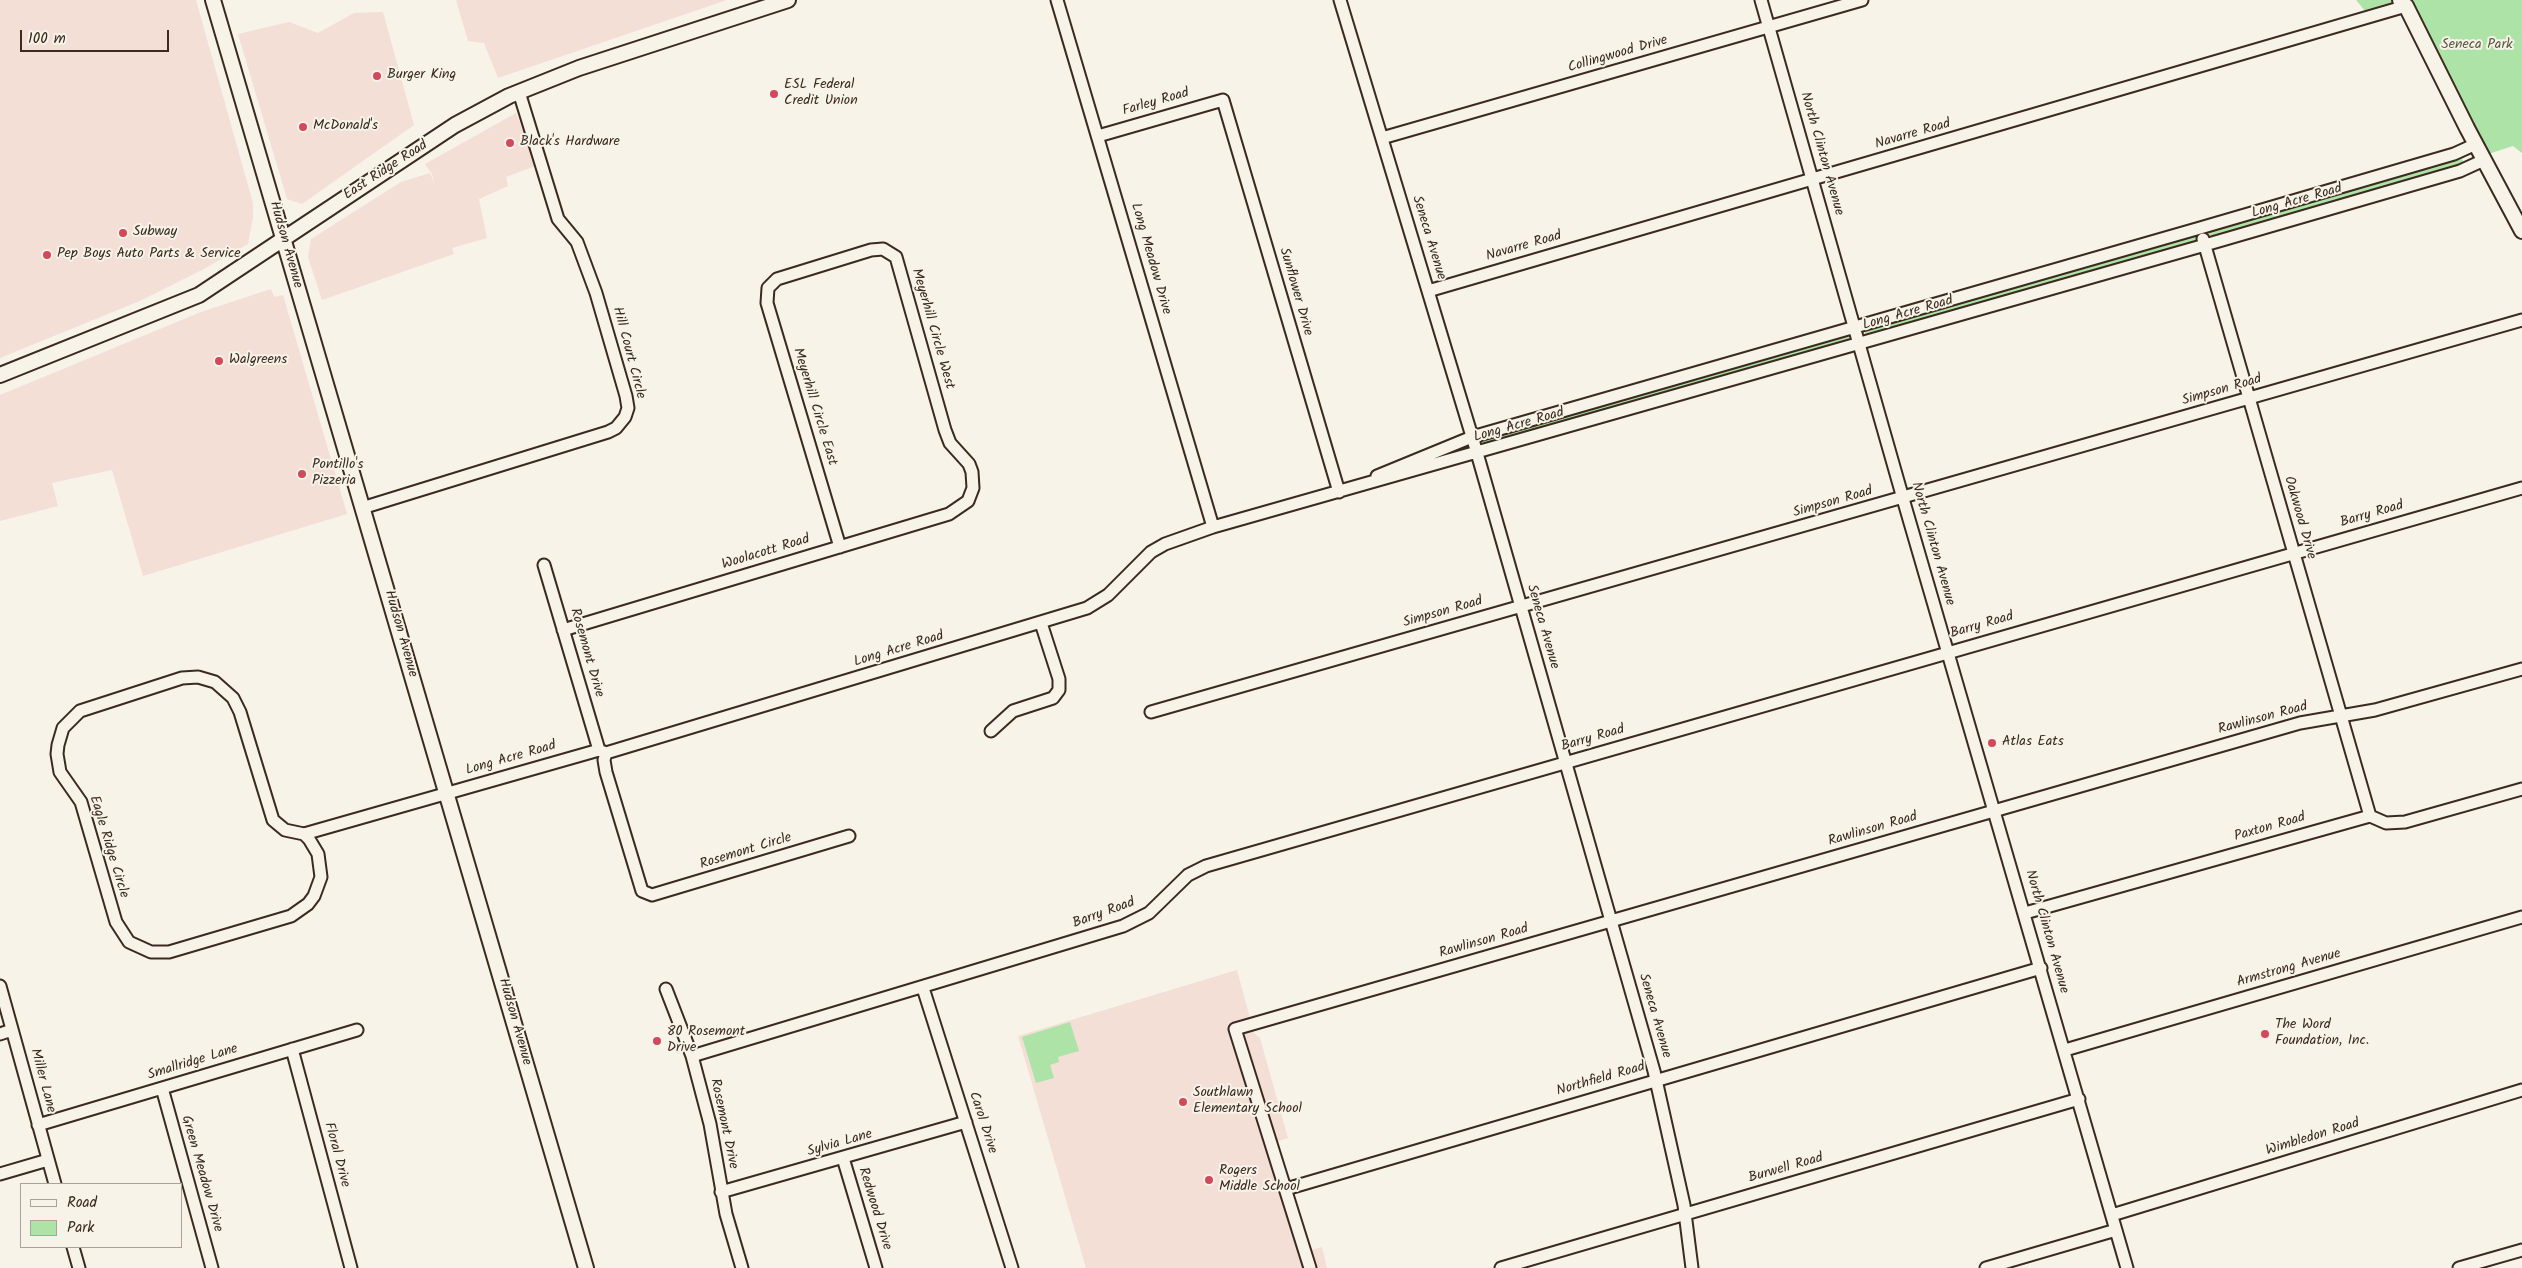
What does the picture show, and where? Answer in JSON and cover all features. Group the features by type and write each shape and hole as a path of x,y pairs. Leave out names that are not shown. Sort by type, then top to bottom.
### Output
{"main road":[{"name":"Hudson Avenue","path":"213,0 586,1268"},
{"name":"East Ridge Road","path":"0,375 192,298 455,125 519,92 580,68 788,0"},
{"path":"2405,2 2480,153 2522,231"}],"street":[{"name":"Long Meadow Drive","path":"1057,0 1213,527"},
{"name":"Seneca Avenue","path":"1340,0 1475,445 1656,1080 1686,1214 1692,1268"},
{"name":"North Clinton Avenue","path":"1761,0 1903,499 2127,1268"},
{"name":"Collingwood Drive","path":"1382,138 1862,0"},
{"name":"Navarre Road","path":"1428,291 1812,180 2405,2"},
{"name":"Hill Court Circle","path":"362,508 608,432 616,428 625,417 628,408 626,396 596,293 577,242 558,219 519,92"},
{"name":"Farley Road","path":"1098,136 1223,100"},
{"name":"Sunflower Drive","path":"1223,100 1339,492"},
{"name":"Long Acre Road","path":"447,793 602,752 1087,608 1098,602 1151,552 1165,544 1213,527 1339,492 1475,445 1855,327 2454,154 2480,153"},
{"name":"Long Acre Road","path":"1339,492 1475,445 1860,344 2460,171 2480,153"},
{"name":"Oakwood Drive","path":"2200,228 2370,816"},
{"name":"Meyerhill Circle West","path":"777,279 871,250 883,249 896,257 945,430 950,443 969,464 972,472 971,495"},
{"name":"Meyerhill Circle East","path":"777,279 768,288 767,302 840,547"},
{"name":"Simpson Road","path":"1151,712 1903,499 2522,320"},
{"name":"Barry Road","path":"692,1056 923,988 1133,922 1159,904 1188,874 1206,866 2522,488"},
{"name":"Woolacott Road","path":"564,630 950,514 964,506 971,495"},
{"name":"Rosemont Drive","path":"544,565 602,752 606,772 642,891 652,896"},
{"path":"990,731 1012,711 1053,698 1059,690 1059,679 1041,623"},
{"name":"Rawlinson Road","path":"1286,1189 1235,1029 2300,723 2374,710 2522,669"},
{"name":"Eagle Ridge Circle","path":"190,677 215,682 228,692 240,712 273,820 285,830 304,834 318,854 321,877 314,896 299,911 291,916 168,952 152,952 136,946 124,936 116,922 81,802 60,772 57,754 63,728 73,716 90,706 190,677"},
{"path":"2370,816 2386,823 2405,822 2522,789"},
{"path":"304,834 447,793"},
{"name":"Paxton Road","path":"2025,913 2370,816"},
{"name":"Rosemont Circle","path":"652,896 849,836"},
{"name":"Armstrong Avenue","path":"2065,1050 2522,917"},
{"name":"Northfield Road","path":"1286,1189 2041,968"},
{"name":"Miller Lane","path":"0,986 55,1183"},
{"name":"Carol Drive","path":"923,988 1012,1268"},
{"name":"Rosemont Drive","path":"666,989 692,1056 710,1124 721,1192 742,1268"},
{"path":"0,1034 12,1030"},
{"name":"Smallridge Lane","path":"38,1125 357,1030"},
{"name":"Floral Drive","path":"292,1049 351,1268"},
{"name":"Green Meadow Drive","path":"162,1088 212,1268"},
{"name":"Wimbledon Road","path":"2112,1215 2522,1090"},
{"name":"Burwell Road","path":"1501,1268 2079,1099"},
{"name":"Sylvia Lane","path":"721,1192 966,1122"},
{"name":"Redwood Drive","path":"843,1158 876,1268"},
{"path":"0,1174 48,1160"},
{"path":"1286,1189 1310,1268"},
{"path":"1986,1268 2116,1230"},
{"path":"72,1248 79,1268"},
{"path":"2459,1268 2522,1250"}],"shaded area":[{"path":"0,0 196,0 253,203 253,217 248,244 202,270 142,300 0,358"},
{"path":"456,0 727,0 498,78 484,43 468,41"},
{"path":"383,12 414,125 302,204 287,199 238,34 289,22 318,33 354,13"},
{"path":"516,113 538,165 506,177 508,186 479,199 487,238 452,248 454,254 322,300 308,257 311,239 401,182 430,173 435,185 432,174 425,164"},
{"path":"271,289 274,297 283,295 347,514 143,576 112,470 52,483 58,506 0,521 0,395 201,312"},
{"path":"1237,970 1254,1033 1260,1038 1288,1138 1265,1145 1299,1253 1322,1247 1327,1268 1086,1268 1018,1036"}],"green space":[{"name":"Seneca Park","path":"2356,0 2522,0 2522,153 2513,146 2482,156 2406,6 2371,18"},
{"path":"2458,158 2463,160 2461,166 2213,237 2209,234 2209,231"},
{"path":"2196,235 2196,242 1868,336 1865,333 1866,329"},
{"path":"1848,335 1850,341 1484,445 1482,441"},
{"path":"1070,1022 1079,1051 1058,1057 1059,1062 1050,1065 1054,1078 1036,1083 1022,1037"}],"place":[{"name":"Burger King","path":"377,76"},
{"name":"ESL Federal Credit Union","path":"774,94"},
{"name":"McDonald's","path":"303,127"},
{"name":"Black's Hardware","path":"510,143"},
{"name":"Subway","path":"123,233"},
{"name":"Pep Boys Auto Parts & Service","path":"47,255"},
{"name":"Walgreens","path":"219,361"},
{"name":"Pontillo's Pizzeria","path":"302,474"},
{"name":"Atlas Eats","path":"1992,743"},
{"name":"The Word Foundation, Inc.","path":"2265,1034"},
{"name":"80 Rosemont Drive","path":"657,1041"},
{"name":"Southlawn Elementary School","path":"1183,1102"},
{"name":"Rogers Middle School","path":"1209,1180"}]}
